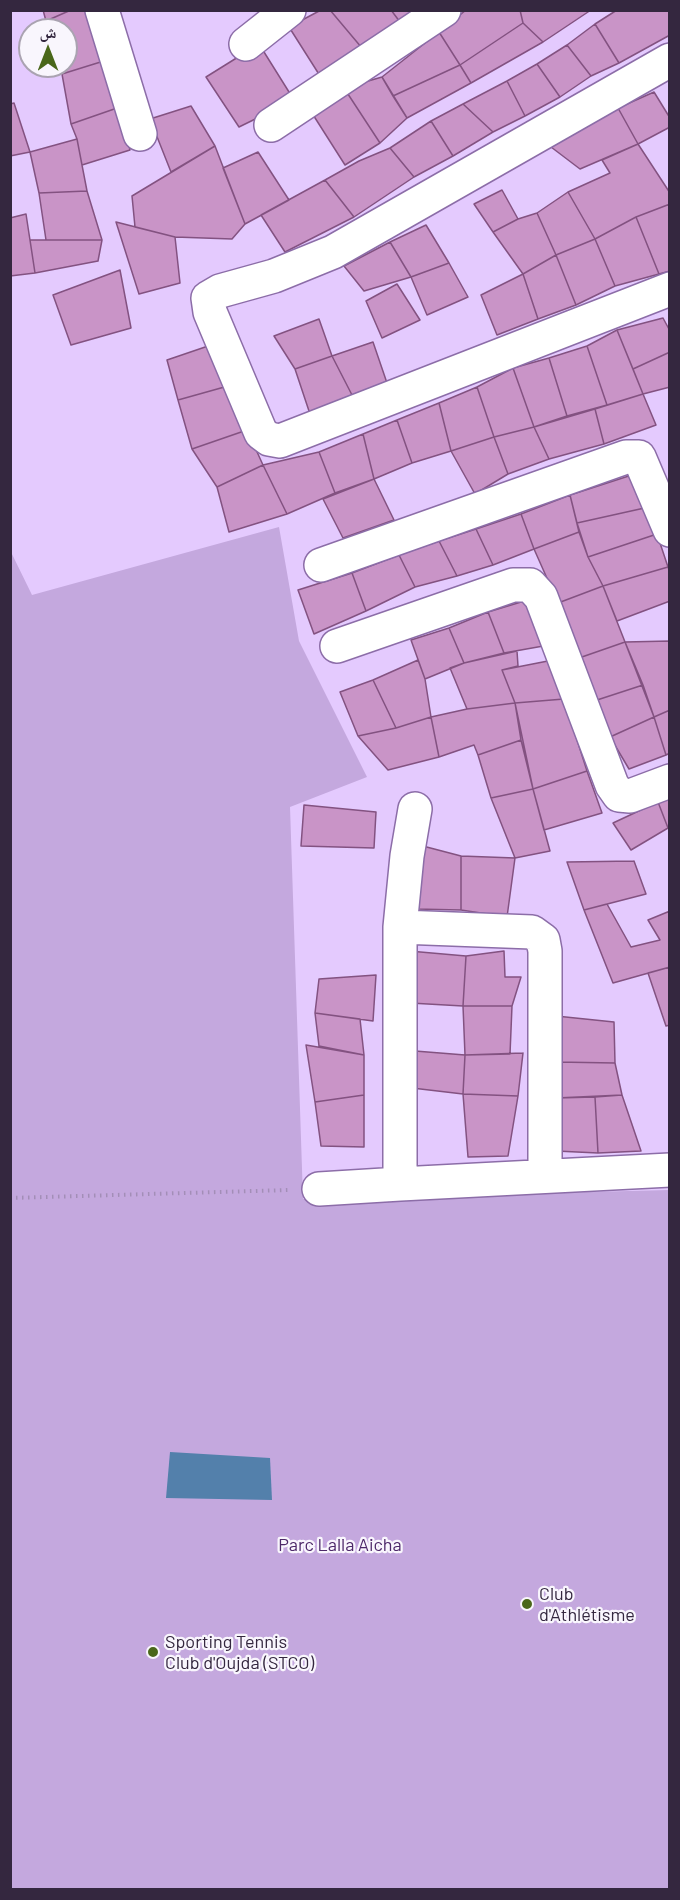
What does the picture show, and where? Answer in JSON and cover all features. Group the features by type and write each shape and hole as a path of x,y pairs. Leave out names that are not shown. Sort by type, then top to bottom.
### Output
{"street":[{"path":"102,10 140,134"},
{"path":"246,44 289,10"},
{"path":"271,125 444,10"},
{"path":"669,60 333,252 274,276 220,291 208,298 210,312 261,433 269,439 280,441 669,289"},
{"path":"321,565 626,457 639,457 669,530"},
{"path":"337,646 513,585 530,585 541,597 612,785 619,795 630,796 669,781"},
{"path":"400,1184 400,927 407,856 415,809"},
{"path":"400,927 532,932 543,940 545,951 545,1176"},
{"path":"319,1189 669,1170"}],"path":[{"path":"10,1198 319,1189"}],"green space":[{"name":"Parc Lalla Aicha","path":"279,527 299,641 367,777 290,807 303,1199 669,1190 669,1889 11,1889 10,550 32,595"}],"water":[{"path":"170,1452 270,1458 272,1500 166,1498"}],"building":[{"path":"43,10 71,10 53,18 45,18"},
{"path":"71,10 89,10 107,60 78,69 78,18 53,18"},
{"path":"321,10 330,10 367,54 322,79 289,27"},
{"path":"330,10 391,10 406,30 367,54"},
{"path":"391,10 433,10 406,30"},
{"path":"466,10 520,10 523,23 460,65 439,32"},
{"path":"520,10 591,10 543,42 523,23"},
{"path":"617,10 670,10 670,35 619,63 595,24"},
{"path":"523,23 543,42 471,83 460,65"},
{"path":"595,24 619,63 591,76 567,45"},
{"path":"439,32 460,65 393,96 382,77"},
{"path":"259,44 294,100 239,127 206,77"},
{"path":"567,45 591,76 560,97 537,64"},
{"path":"107,60 120,107 71,124 63,78 78,78 78,69"},
{"path":"537,64 560,97 525,116 507,81"},
{"path":"460,65 471,83 407,118 393,96"},
{"path":"382,77 407,118 380,143 344,88"},
{"path":"507,81 525,116 493,132 463,104"},
{"path":"344,88 380,143 345,165 310,110"},
{"path":"654,92 670,118 670,127 638,144 618,108"},
{"path":"14,103 30,152 10,156 10,104"},
{"path":"463,104 493,132 453,156 431,121"},
{"path":"191,106 215,146 171,172 150,119"},
{"path":"120,107 130,150 82,165 77,139 71,124"},
{"path":"618,108 638,144 580,169 551,147"},
{"path":"431,121 453,156 414,177 390,148"},
{"path":"77,139 87,191 39,193 30,152"},
{"path":"638,144 670,193 670,204 636,217 595,239 568,192 610,173 602,160"},
{"path":"215,146 245,224 232,239 175,237 135,227 132,196"},
{"path":"390,148 414,177 354,217 325,180 359,161"},
{"path":"258,152 289,200 245,224 223,168"},
{"path":"325,180 354,217 285,252 261,215"},
{"path":"502,190 518,219 493,232 474,204"},
{"path":"87,191 102,240 46,240 39,193"},
{"path":"568,192 595,239 556,255 537,213"},
{"path":"670,204 670,271 659,274 636,217"},
{"path":"537,213 556,255 523,274 493,232 518,219"},
{"path":"26,214 35,273 10,276 10,218"},
{"path":"636,217 659,274 615,286 595,239"},
{"path":"116,222 175,237 180,283 139,294"},
{"path":"426,225 449,263 411,277 390,242"},
{"path":"595,239 615,286 576,305 556,255"},
{"path":"30,240 102,240 98,261 35,273"},
{"path":"390,242 411,277 364,291 344,266"},
{"path":"556,255 576,305 538,319 523,274"},
{"path":"449,263 468,297 427,315 411,277"},
{"path":"120,270 131,328 71,345 53,295"},
{"path":"523,274 538,319 497,335 481,295"},
{"path":"397,284 420,320 382,338 366,301"},
{"path":"663,318 670,331 670,352 633,369 617,330"},
{"path":"319,319 332,356 295,369 274,336"},
{"path":"617,330 643,394 607,405 587,346"},
{"path":"373,342 387,383 352,395 332,356"},
{"path":"214,344 228,386 178,400 167,360"},
{"path":"587,346 607,405 567,416 549,358"},
{"path":"670,352 670,387 643,394 633,369"},
{"path":"332,356 352,395 310,414 295,369"},
{"path":"549,358 567,416 534,427 513,368"},
{"path":"513,368 534,427 494,437 477,387"},
{"path":"228,386 247,430 192,449 178,400"},
{"path":"477,387 494,437 451,451 439,403"},
{"path":"643,394 656,425 604,444 595,409"},
{"path":"439,403 451,451 412,463 397,420"},
{"path":"595,409 604,444 549,459 534,427"},
{"path":"397,420 412,463 374,479 363,434"},
{"path":"534,427 549,459 508,474 494,437"},
{"path":"247,430 263,465 217,487 192,449"},
{"path":"363,434 374,479 335,493 319,452"},
{"path":"494,437 508,474 475,494 451,451"},
{"path":"319,452 335,493 287,514 263,465"},
{"path":"263,465 287,514 229,532 217,487"},
{"path":"638,473 649,507 577,523 570,495"},
{"path":"374,479 394,520 343,538 323,499"},
{"path":"570,495 579,532 534,549 521,514"},
{"path":"649,507 657,534 588,557 577,523"},
{"path":"521,514 534,549 493,565 476,529"},
{"path":"476,529 493,565 457,576 439,541"},
{"path":"579,532 588,557 603,586 558,603 534,549"},
{"path":"657,534 668,567 603,586 588,557"},
{"path":"439,541 457,576 415,587 399,555"},
{"path":"399,555 415,587 366,611 352,573"},
{"path":"668,567 670,601 617,621 603,586"},
{"path":"352,573 366,611 314,634 298,590"},
{"path":"603,586 625,642 579,658 558,603"},
{"path":"531,599 549,645 504,653 488,612"},
{"path":"488,612 504,653 464,663 449,628"},
{"path":"449,628 464,663 425,679 411,640"},
{"path":"670,641 670,710 654,717 625,642"},
{"path":"625,642 643,685 594,701 579,658"},
{"path":"517,651 518,666 502,670 515,703 467,709 450,668"},
{"path":"418,660 425,679 431,717 396,728 373,680"},
{"path":"553,660 564,699 515,703 502,670"},
{"path":"373,680 396,728 358,736 340,692"},
{"path":"643,685 654,717 610,737 594,701"},
{"path":"564,699 587,771 533,789 515,703"},
{"path":"515,703 521,740 478,755 474,745 439,757 431,717 467,709"},
{"path":"670,710 670,753 666,755 654,717"},
{"path":"431,717 439,757 388,770 358,736 396,728"},
{"path":"654,717 666,755 629,769 610,737"},
{"path":"521,740 533,789 491,798 478,755"},
{"path":"587,771 602,813 544,830 533,789"},
{"path":"533,789 550,851 515,858 491,798"},
{"path":"670,798 670,827 668,828 658,802"},
{"path":"658,802 668,828 631,850 613,823"},
{"path":"304,805 376,812 374,848 301,846"},
{"path":"419,845 461,856 461,910 415,909"},
{"path":"461,856 515,858 507,917 461,910"},
{"path":"634,861 646,894 584,910 567,862"},
{"path":"607,904 631,947 660,940 648,920 670,911 670,967 613,983 584,910"},
{"path":"409,951 466,956 463,1006 410,1003"},
{"path":"504,951 505,977 521,977 512,1006 463,1006 466,956"},
{"path":"670,967 670,1025 666,1026 648,973"},
{"path":"376,975 373,1021 315,1013 319,979"},
{"path":"463,1006 512,1006 510,1054 465,1055"},
{"path":"315,1013 360,1019 364,1055 319,1046"},
{"path":"556,1016 614,1022 615,1063 556,1062"},
{"path":"306,1045 364,1055 364,1095 315,1102"},
{"path":"415,1051 465,1055 463,1094 412,1088"},
{"path":"523,1053 518,1096 463,1094 465,1055"},
{"path":"556,1062 615,1063 622,1095 556,1098"},
{"path":"463,1094 518,1096 508,1156 468,1157"},
{"path":"364,1095 364,1147 321,1146 315,1102"},
{"path":"622,1095 641,1151 598,1153 595,1097"},
{"path":"595,1097 598,1153 556,1151 556,1098"}],"place":[{"name":"Club d'Athlétisme","path":"527,1604"},
{"name":"Sporting Tennis Club d'Oujda (STCO)","path":"153,1652"}]}
